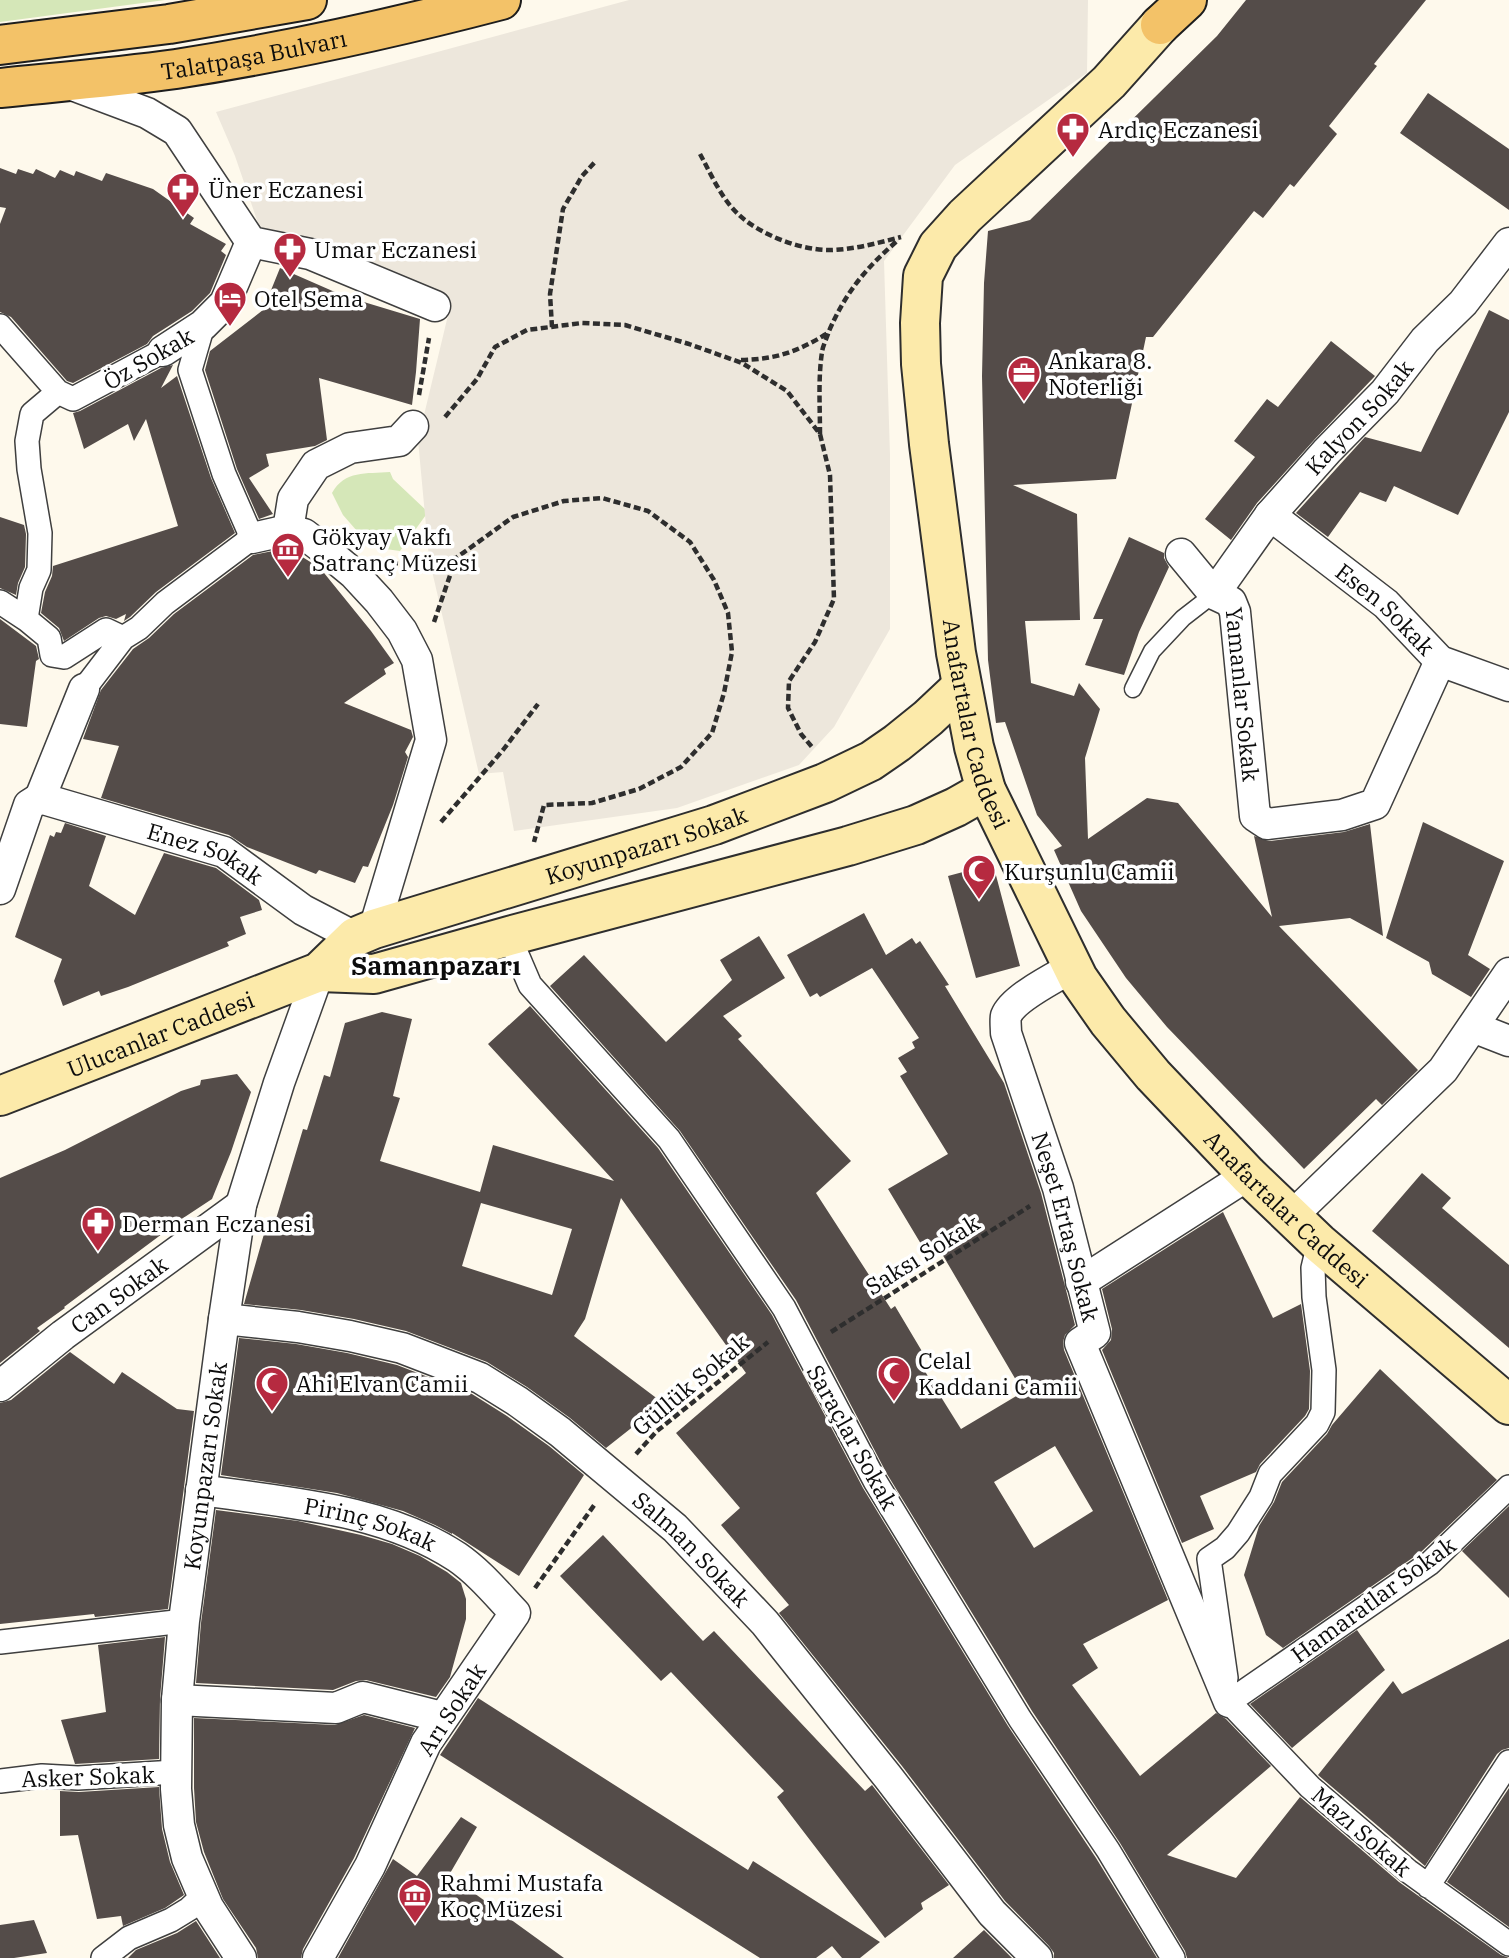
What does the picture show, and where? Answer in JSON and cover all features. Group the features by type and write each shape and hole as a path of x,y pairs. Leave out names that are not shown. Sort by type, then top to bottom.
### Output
{"main road":[{"name":"Talatpaşa Bulvarı","path":"0,45 169,24 307,0"},
{"name":"Talatpaşa Bulvarı","path":"0,88 176,69 303,45 501,0"},
{"name":"Anafartalar Caddesi","path":"1171,6 1109,82 965,216 938,246 923,276 921,364 929,444 961,687 974,747 986,790 1078,978 1108,1021 1153,1075 1291,1217 1509,1405"},
{"name":"Koyunpazarı Sokak","path":"318,972 365,933 714,825 825,783 871,761 897,743 961,687"},
{"name":"Koyunpazarı Sokak","path":"318,972 374,974 848,846 916,825 986,790"},
{"name":"Ulucanlar Caddesi","path":"0,1096 318,972"}],"street":[{"path":"63,82 147,113 177,131 251,242 310,254 435,306"},
{"name":"Öz Sokak","path":"26,618 31,588 39,570 40,533 27,442 32,414 163,351 203,325 225,303 251,242"},
{"name":"Kalyon Sokak","path":"1213,594 1270,515 1385,392 1424,340 1463,303 1509,243"},
{"path":"203,325 190,370 224,474 253,538"},
{"path":"0,326 69,394"},
{"path":"288,530 293,499 316,466 350,448 399,441 413,426"},
{"name":"Esen Sokak","path":"1270,515 1386,604 1440,661 1509,686"},
{"path":"0,889 29,805 40,798 85,689 123,638 139,628 165,603 253,538 288,530 304,534 354,574 402,631 417,660 431,740 396,856 365,933"},
{"name":"Yamanlar Sokak","path":"1181,554 1213,594 1231,602 1235,612 1255,816 1267,824 1342,815 1375,804 1440,661"},
{"path":"0,602 26,618 49,638 52,655 64,657 106,630 123,638"},
{"name":"Enez Sokak","path":"40,798 224,852 303,910 365,933"},
{"name":"Saraçlar Sokak","path":"509,936 530,985 669,1139 792,1322 875,1481 1020,1719 1108,1850 1173,1958"},
{"name":"Neşet Ertaş Sokak","path":"1073,967 1030,992 1013,1006 1006,1017 1006,1033 1058,1188 1095,1333 1080,1343 1229,1702"},
{"name":"Koyunpazarı Sokak","path":"241,1958 202,1896 187,1858 179,1825 175,1772 177,1700 184,1621 241,1205 279,1083 318,972"},
{"path":"1291,1217 1443,1070 1509,973"},
{"path":"1473,1027 1509,1041"},
{"path":"1081,1282 1248,1175"},
{"name":"Can Sokak","path":"0,1386 63,1335 241,1205"},
{"path":"1229,1702 1209,1559 1225,1548 1238,1533 1261,1497 1270,1474 1317,1423 1323,1412 1324,1370 1314,1297 1313,1268 1319,1243"},
{"name":"Salman Sokak","path":"224,1319 298,1327 402,1348 480,1378 560,1432 675,1528 765,1623 992,1913 1037,1958"},
{"name":"Hamaratlar Sokak","path":"1229,1702 1430,1563 1509,1487"},
{"name":"Pirinç Sokak","path":"201,1490 311,1506 360,1517 411,1533 460,1559 515,1613"},
{"name":"Arı Sokak","path":"318,1958 370,1866 426,1743 448,1718 515,1613"},
{"path":"0,1642 184,1621"},
{"path":"177,1700 336,1707 363,1697 448,1718"},
{"name":"Mazı Sokak","path":"1229,1702 1310,1787 1408,1871 1509,1944"},
{"path":"1427,1885 1509,1762"},
{"name":"Asker Sokak","path":"0,1781 42,1776 78,1778 175,1772"},
{"path":"310,1958 388,1828"},
{"path":"103,1958 130,1938 171,1920 202,1896"}],"lane":[{"path":"1133,689 1152,651 1183,618 1213,594"}],"path":[{"path":"700,154 716,185 737,213 764,233 800,245 830,250 866,246 902,236 875,260 848,293 822,348 820,434 830,475 834,599 816,642 789,681 788,708 801,734 813,749 853,769"},
{"path":"552,327 550,294 563,209 582,176 595,162"},
{"path":"435,306 413,426 433,429 477,379 495,347 527,330 582,323 625,325 736,360 787,391 820,434"},
{"path":"736,360 785,355 806,347 829,333"},
{"path":"339,561 413,565 456,558 513,517 564,501 602,498 648,511 690,541 714,580 728,613 732,652 712,733 681,767 639,789 592,803 544,805 534,837 530,881"},
{"path":"417,660 430,632 456,558"},
{"path":"396,856 443,821 538,704"},
{"name":"Saksı Sokak","path":"805,1349 1058,1188"},
{"name":"Güllük Sokak","path":"614,1477 657,1430 792,1322"},
{"path":"515,1613 614,1477"}],"green space":[{"path":"0,0 165,0 0,22"},
{"path":"390,472 393,479 428,512 400,551 371,547 343,515 332,493 343,480 350,477 365,473"}],"shaded area":[{"path":"629,0 1088,0 1087,73 955,165 884,261 890,455 890,629 834,727 799,765 677,808 514,831 503,772 479,774 429,558 418,440 450,307 259,226 235,156 216,112"}],"building":[{"path":"1246,0 1426,0 1374,64 1377,66 1329,126 1337,134 1294,187 1290,184 1263,218 1254,211 1153,337 1146,337 1116,479 1013,485 1077,514 1080,620 1025,621 1031,683 1074,696 1079,683 1100,709 1085,758 1088,839 1147,798 1178,803 1272,917 1254,836 1269,841 1344,832 1370,824 1383,936 1350,918 1279,926 1418,1070 1382,1105 1376,1099 1304,1169 1167,1027 1126,978 1081,911 1054,850 1062,846 1037,815 1005,722 996,723 988,660 982,376 988,231 1030,220 1217,36"},
{"path":"1428,93 1509,149 1509,210 1400,133"},
{"path":"0,168 16,174 18,169 33,174 36,169 55,178 60,170 74,176 76,171 102,181 106,173 153,189 194,218 190,224 226,244 221,251 226,255 210,293 192,311 153,336 147,344 73,383 67,381 11,317 0,312 0,224 6,208 0,207"},
{"path":"280,268 344,296 420,319 416,372 412,405 319,378 327,440 315,446 266,454 269,466 249,478 273,514 259,519 237,469 205,370 210,351 263,310"},
{"path":"1489,310 1509,320 1509,412 1458,515 1394,486 1386,502 1360,492 1328,537 1296,513 1365,437 1421,452"},
{"path":"1331,341 1375,376 1257,503 1231,540 1205,519 1255,457 1234,441 1267,399 1278,407"},
{"path":"173,365 161,388 177,376 211,478 235,533 156,592 124,621 126,614 116,619 106,616 99,618 64,641 59,628 41,613 53,566 178,526 146,419 134,441 128,424 84,449 73,413 161,368"},
{"path":"0,517 24,525 26,534 25,567 16,595 0,588"},
{"path":"1129,537 1164,553 1169,567 1139,632 1124,675 1085,665 1103,619 1093,619"},
{"path":"288,548 320,568 394,663 384,669 386,674 344,703 411,730 413,737 405,752 408,757 393,805 368,867 363,866 355,883 319,870 316,874 247,847 229,835 101,798 119,746 83,739 101,690 133,649 174,614 253,555"},
{"path":"0,619 36,646 39,659 36,661 27,727 0,724"},
{"path":"1423,822 1504,861 1468,955 1490,969 1471,997 1432,974 1429,962 1386,938"},
{"path":"65,823 106,836 89,886 135,915 164,853 216,868 259,900 262,910 240,917 246,934 227,942 229,946 128,987 101,996 99,991 63,1006 54,981 62,959 15,937 50,835 54,837 56,832 61,833"},
{"path":"993,864 1020,966 976,978 948,876"},
{"path":"864,913 886,955 912,938 916,944 920,941 949,985 945,986 1004,1083 1041,1193 1075,1325 1065,1335 1064,1350 1168,1600 1083,1644 1098,1668 1072,1685 1140,1776 1216,1713 1226,1719 1271,1766 1167,1855 1236,1878 1300,1797 1399,1882 1509,1958 1187,1958 1120,1843 1032,1711 887,1474 796,1300 680,1131 550,986 584,955 666,1042 732,980 720,960 759,936 785,978 723,1016 742,1036 738,1039 851,1161 816,1193 891,1309 895,1306 923,1353 916,1357 961,1429 1023,1392 938,1247 927,1254 888,1189 948,1154 900,1076 907,1072 898,1058 915,1048 912,1042 919,1038 872,968 820,997 817,993 810,997 787,955","holes":["1055,1446 1093,1511 1034,1548 994,1482"]},
{"path":"530,1006 658,1148 772,1315 863,1488 1008,1726 1096,1858 1157,1958 1054,1958 1049,1946 1005,1901 902,1766 779,1613 789,1605 721,1525 740,1508 676,1433 746,1373 621,1198 585,1319 574,1336 663,1403 606,1448 570,1418 487,1362 406,1331 301,1310 244,1304 266,1227 273,1229 303,1129 307,1130 324,1075 330,1077 345,1023 382,1012 412,1019 393,1096 400,1098 380,1161 480,1192 493,1145 614,1181 488,1044","holes":["481,1203 572,1229 552,1295 462,1266"]},
{"path":"237,1074 251,1092 212,1199 165,1230 64,1307 37,1328 40,1331 0,1363 0,1178 65,1150 181,1091 200,1085 201,1080"},
{"path":"1422,1173 1451,1198 1442,1208 1509,1265 1509,1348 1372,1231"},
{"path":"1223,1212 1273,1318 1301,1304 1310,1371 1309,1409 1256,1472 1200,1496 1214,1529 1182,1543 1102,1350 1111,1340 1112,1329 1102,1289"},
{"path":"239,1338 296,1344 397,1365 472,1394 549,1446 584,1475 519,1576 452,1533 403,1511 337,1493 221,1475"},
{"path":"70,1352 114,1384 122,1372 177,1409 194,1411 168,1609 0,1624 0,1403 11,1400"},
{"path":"1380,1369 1497,1480 1421,1552 1283,1648 1266,1635 1244,1575 1259,1526 1274,1502 1282,1482 1327,1434"},
{"path":"1509,1506 1509,1598 1462,1551"},
{"path":"216,1510 298,1521 392,1544 420,1556 461,1583 466,1599 466,1619 450,1677 436,1697 366,1680 333,1690 196,1683"},
{"path":"603,1535 703,1641 714,1631 865,1791 872,1785 949,1885 921,1903 923,1909 885,1938 777,1797 784,1791 671,1672 661,1681 560,1576"},
{"path":"1357,1630 1385,1670 1292,1748 1250,1704"},
{"path":"165,1637 159,1759 75,1764 61,1720 106,1712 98,1645"},
{"path":"1509,1639 1509,1748 1497,1754 1425,1866 1318,1775 1393,1681 1402,1694"},
{"path":"478,1698 748,1870 753,1861 880,1942 860,1958 842,1958 832,1946 816,1958 760,1958 440,1755"},
{"path":"364,1715 415,1728 354,1858 303,1949 301,1958 258,1958 256,1948 223,1899 204,1852 196,1822 194,1718 335,1725"},
{"path":"159,1787 162,1829 170,1862 184,1895 165,1908 123,1926 121,1916 97,1919 78,1835 60,1836 60,1791"},
{"path":"1509,1788 1509,1927 1447,1882"},
{"name":"Rahmi Mustafa Koç Müzesi","path":"461,1817 477,1827 449,1875 564,1958 338,1958 393,1859 417,1876"},
{"path":"34,1920 47,1953 0,1958 0,1925"},
{"path":"196,1921 220,1958 128,1958 136,1950 177,1933"},
{"path":"984,1930 1012,1958 953,1958"}],"place":[{"name":"Ardıç Eczanesi","path":"1073,159"},
{"name":"Üner Eczanesi","path":"183,219"},
{"name":"Umar Eczanesi","path":"290,279"},
{"name":"Otel Sema","path":"230,328"},
{"name":"Ankara 8. Noterliği","path":"1024,403"},
{"name":"Gökyay Vakfı Satranç Müzesi","path":"288,579"},
{"name":"Kurşunlu Camii","path":"979,901"},
{"name":"Derman Eczanesi","path":"98,1253"},
{"name":"Celal Kaddani Camii","path":"894,1403"},
{"name":"Ahi Elvan Camii","path":"272,1413"},
{"name":"Rahmi Mustafa Koç Müzesi","path":"415,1925"}],"district":[{"name":"Samanpazarı","path":"436,965"}]}
